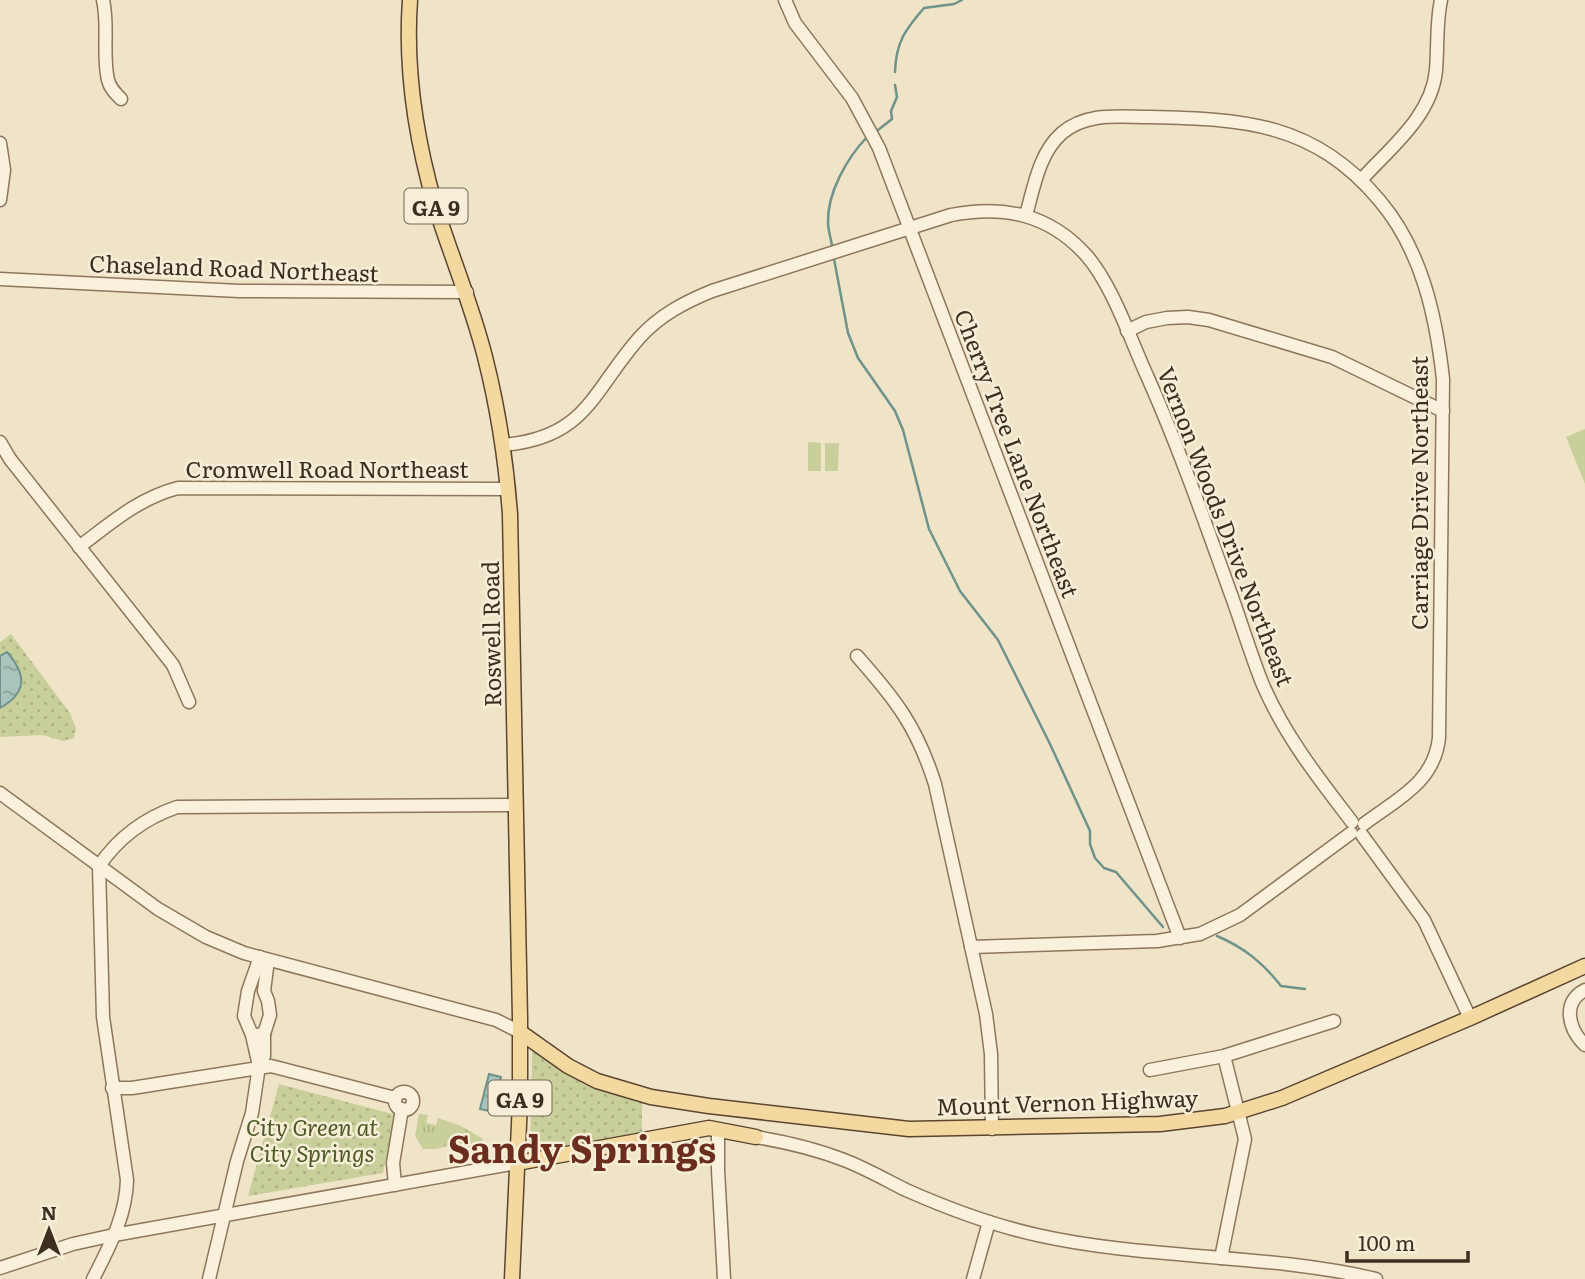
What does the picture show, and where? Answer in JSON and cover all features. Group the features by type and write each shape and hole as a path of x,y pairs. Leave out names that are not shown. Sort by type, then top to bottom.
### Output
{"main road":[{"name":"Roswell Road","path":"410,0 411,70 419,137 435,203 467,292 485,356 503,445 508,489 512,567 520,1032 512,1279"},
{"name":"Mount Vernon Highway","path":"520,1032 576,1071 623,1090 657,1098 905,1129 1160,1125 1240,1112 1282,1098 1471,1018 1585,966"},
{"path":"517,1163 709,1128 756,1137"}],"street":[{"path":"103,0 108,80 112,90 121,99"},
{"name":"Cherry Tree Lane Northeast","path":"785,0 795,23 852,98 866,122 909,227 1180,938"},
{"path":"1361,180 1414,122 1429,98 1436,71 1437,23 1441,0"},
{"name":"Carriage Drive Northeast","path":"971,947 1157,942 1214,929 1240,915 1420,783 1432,767 1438,751 1443,411 1440,355 1421,272 1396,222 1361,180 1314,146 1290,135 1260,125 1219,119 1101,116 1073,125 1052,144 1041,163 1026,215"},
{"path":"0,143 4,170 0,200"},
{"name":"Vernon Woods Drive Northeast","path":"503,445 537,440 576,420 595,400 642,336 662,317 686,302 712,291 909,227 974,211 1002,211 1026,215 1060,233 1087,256 1102,278 1127,331 1172,432 1264,686 1304,759 1424,920 1471,1018"},
{"name":"Chaseland Road Northeast","path":"0,279 239,291 467,292"},
{"path":"1127,331 1167,318 1209,320 1332,357 1443,411"},
{"path":"0,442 10,459 173,665 189,702"},
{"name":"Cromwell Road Northeast","path":"79,547 140,502 178,488 508,489"},
{"path":"857,656 900,707 926,754 935,784 989,1035 992,1129"},
{"path":"0,793 181,923 225,946 503,1022 520,1032"},
{"path":"93,1279 124,1209 127,1180 112,1088 102,993 99,866 121,839 159,813 177,807 516,805"},
{"path":"209,1279 252,1113 259,1066 264,1056 258,1035 244,1016 248,991 264,958"},
{"path":"258,1035 270,1015 264,991 264,958"},
{"path":"1585,990 1578,993 1570,1005 1570,1024 1585,1045"},
{"path":"248,991 264,991"},
{"path":"1150,1070 1224,1056 1334,1021"},
{"path":"1221,1258 1245,1139 1224,1056"},
{"path":"112,1088 132,1088 271,1066 302,1072 399,1104 393,1163 395,1185"},
{"path":"718,1130 724,1279"},
{"path":"756,1137 806,1148 846,1161 946,1207 1038,1235 1089,1245 1313,1267 1376,1279"},
{"path":"0,1268 62,1247 114,1235 517,1163"},
{"path":"973,1279 989,1222"}],"green space":[{"path":"1585,429 1585,484 1566,437"},
{"path":"808,442 821,443 821,471 808,471"},
{"path":"825,443 839,443 838,471 825,471"},
{"path":"11,634 70,713 76,728 74,738 64,741 42,735 0,737 0,642"},
{"path":"532,1051 586,1085 642,1103 642,1133 607,1142 530,1154"},
{"name":"City Green at City Springs","path":"279,1084 396,1115 383,1173 248,1196"},
{"path":"419,1114 428,1115 426,1123 436,1125 438,1118 461,1126 483,1139 480,1146 476,1149 453,1144 437,1149 423,1149 415,1136"}],"water":[{"path":"7,652 18,668 21,683 15,696 0,708 0,656"},
{"path":"489,1074 501,1077 495,1101 498,1113 480,1109"}],"waterway":[{"path":"895,72 897,52 903,37 924,8 954,4 962,0"},
{"path":"878,130 892,119 891,111 897,97 895,85"},
{"path":"832,246 828,223 831,200 852,155 867,137"},
{"path":"834,259 848,333 858,358 895,411 903,430 929,529 960,591 998,640 1090,831 1090,844 1095,858 1104,868 1116,872 1163,927"},
{"path":"1217,936 1253,957 1281,986 1305,989"}],"district":[{"name":"Sandy Springs","path":"582,1146"}]}
